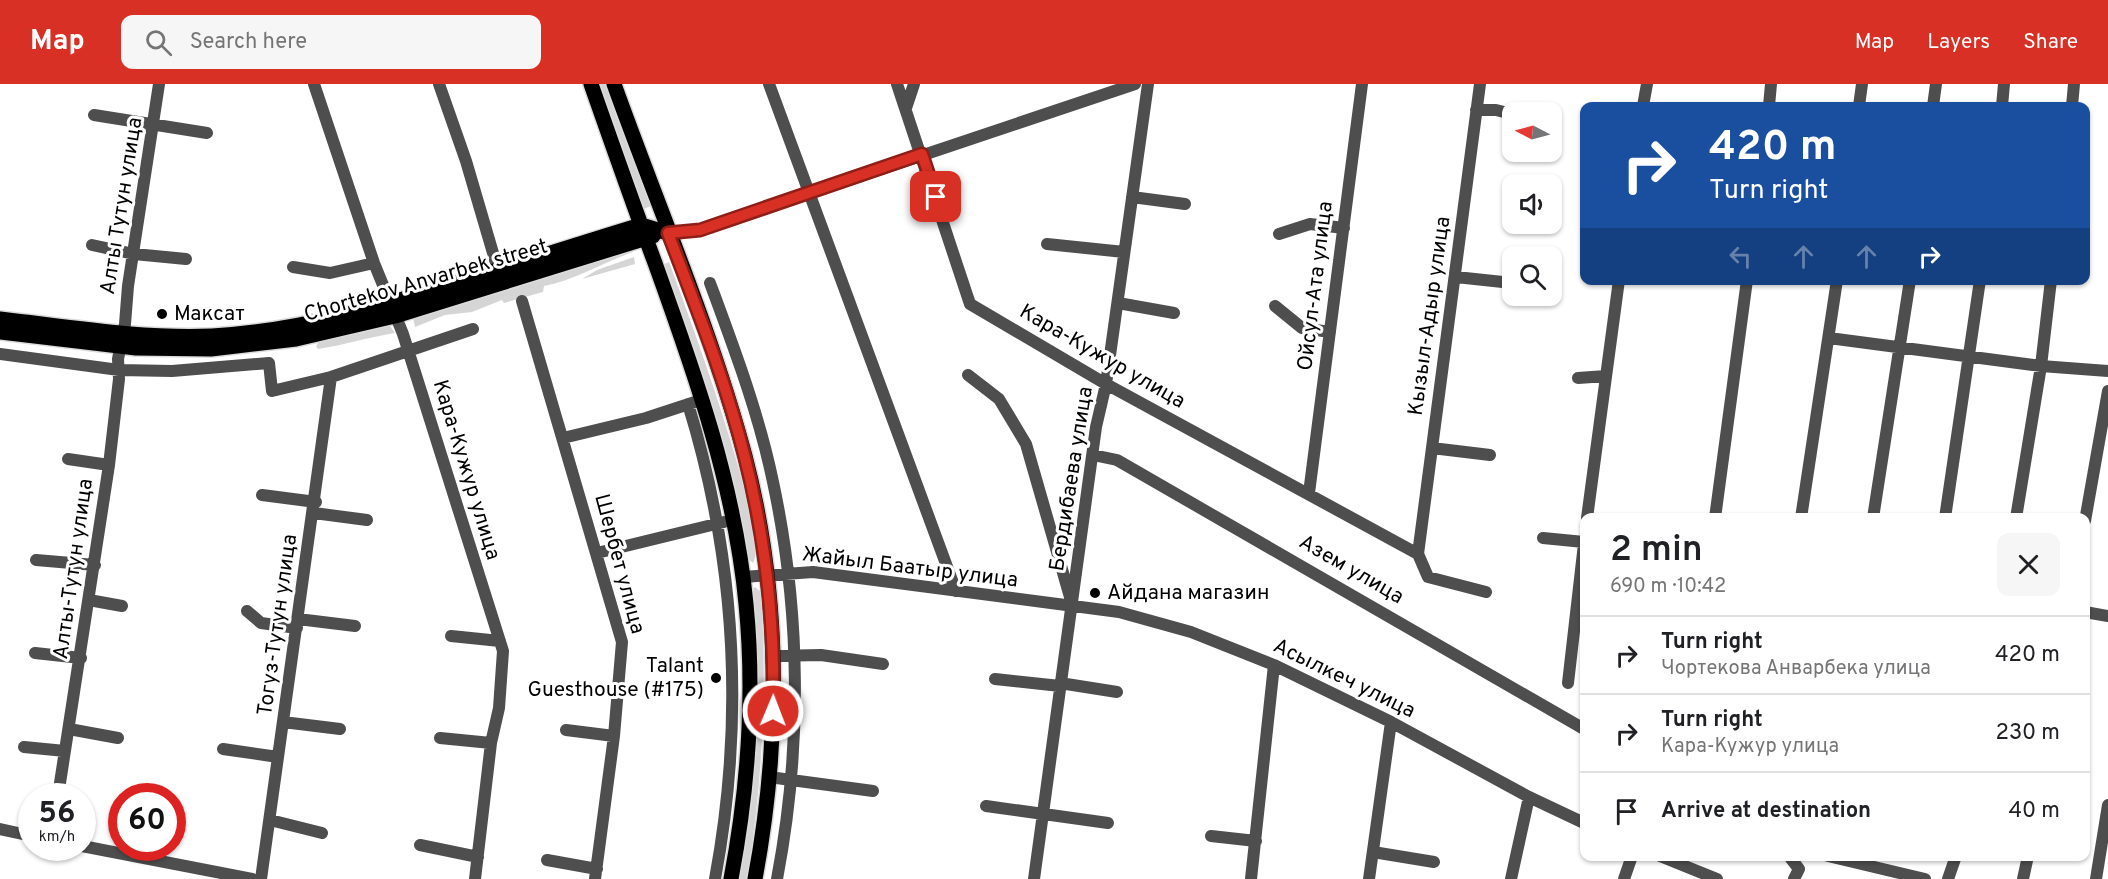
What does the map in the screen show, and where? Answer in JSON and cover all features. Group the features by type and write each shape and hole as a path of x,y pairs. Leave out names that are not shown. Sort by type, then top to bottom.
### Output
{"main road":[{"path":"591,84 702,399 720,458 734,520 743,577 748,639 749,730 742,816 731,879"},
{"path":"614,84 703,326 745,456 758,514 773,656 770,777 755,879"},
{"name":"Chortekov Anvarbek street","path":"393,310 498,270 643,231"},
{"name":"Chortekov Anvarbek street","path":"0,332 121,340 252,333 294,327 393,310 643,231"},
{"path":"643,231 668,233"},
{"name":"Chortekov Anvarbek street","path":"0,319 121,340"}],"street":[{"name":"Алты Тутун улица","path":"121,340 159,84"},
{"name":"Кара-Кужур улица","path":"314,84 374,263 408,351 500,641 503,658 499,708 491,743 475,879"},
{"path":"439,84 466,161 498,270"},
{"path":"769,84 956,591"},
{"name":"Кара-Кужур улица","path":"897,84 970,304 1106,384 1418,554"},
{"path":"906,108 914,84"},
{"path":"668,233 700,230 1135,84"},
{"name":"Бердибаева улица","path":"1034,879 1060,684 1073,607 1093,455 1118,303 1148,84"},
{"name":"Ойсул-Ата улица","path":"1309,493 1362,84"},
{"name":"Кызыл-Адыр улица","path":"1418,554 1456,277 1479,84"},
{"path":"1644,102 1647,84"},
{"path":"1769,102 1771,84"},
{"path":"1860,102 1862,84"},
{"path":"1934,102 1936,84"},
{"path":"2002,102 2004,84"},
{"path":"2072,102 2074,84"},
{"path":"1476,110 1502,113"},
{"path":"94,115 207,133"},
{"path":"1132,197 1185,204"},
{"path":"1279,234 1310,224 1344,228"},
{"path":"1047,244 1124,252"},
{"path":"92,245 134,254 186,259"},
{"path":"292,267 330,273 374,263"},
{"path":"1456,277 1502,282"},
{"path":"710,283 767,457 778,507 788,573 796,694 791,779 777,879"},
{"path":"1588,513 1618,285"},
{"path":"1716,513 1746,285"},
{"path":"1802,513 1836,285"},
{"path":"1874,513 1909,285"},
{"path":"1946,513 1971,357 1979,285"},
{"path":"2017,513 2050,285"},
{"name":"Шербет улица","path":"522,302 622,642 614,736 596,874"},
{"path":"1118,303 1174,313"},
{"path":"1275,306 1302,328 1330,332"},
{"path":"703,326 723,319"},
{"path":"0,354 119,370 172,370 268,363 272,391 331,377 473,329"},
{"path":"1829,338 2040,366 2108,371"},
{"name":"Алты-Тутун улица","path":"60,783 109,465 121,340"},
{"path":"968,375 999,399 1026,444 1073,607"},
{"path":"1578,378 1606,376"},
{"name":"Тогуз-Тутун улица","path":"261,879 315,507 331,377"},
{"path":"2086,513 2108,391"},
{"path":"563,438 688,405 702,399"},
{"path":"688,405 704,460 718,523 729,599 734,703 729,787 715,879"},
{"path":"1432,448 1490,455"},
{"name":"Азем улица","path":"1093,455 1117,460 1580,727"},
{"path":"69,459 109,465"},
{"path":"262,495 368,520"},
{"path":"597,552 734,520"},
{"path":"1543,538 1580,543"},
{"path":"1418,554 1428,577 1486,592"},
{"path":"36,560 95,565"},
{"name":"Жайыл Баатыр улица","path":"743,577 813,572 1073,607"},
{"path":"1568,683 1580,578"},
{"path":"89,600 122,606"},
{"name":"Асылкеч улица","path":"1073,607 1119,612 1191,632 1274,665 1391,722 1529,797 1580,821"},
{"path":"247,611 261,623 355,626"},
{"path":"2090,613 2108,616"},
{"path":"451,636 500,641"},
{"path":"34,653 81,658"},
{"path":"773,656 821,655 883,664"},
{"path":"1251,879 1274,665"},
{"path":"995,679 1060,684 1117,692"},
{"path":"283,722 340,729"},
{"path":"1369,879 1391,722"},
{"path":"69,729 118,738"},
{"path":"566,730 614,736"},
{"path":"440,738 491,743"},
{"path":"24,747 65,751"},
{"path":"224,749 278,756"},
{"path":"770,777 873,791"},
{"path":"1510,879 1529,797"},
{"path":"2096,879 2108,805"},
{"path":"986,806 1108,823"},
{"path":"270,820 322,833"},
{"path":"0,829 18,833"},
{"path":"1211,836 1256,841"},
{"path":"420,845 478,857"},
{"path":"96,849 252,879"},
{"path":"1373,852 1434,861"},
{"path":"547,860 596,874"},
{"path":"1624,879 1630,861"},
{"path":"1672,861 1717,879"},
{"path":"1793,861 1799,869 1794,879"},
{"path":"1849,861 1925,879"},
{"path":"1887,870 1888,861"},
{"path":"1948,879 1954,861"},
{"path":"2023,879 2027,861"}],"shaded area":[{"path":"597,84 607,84 651,206 641,210"},
{"path":"633,249 633,252 578,276 544,286 543,292 504,303 502,300 472,312 445,315 415,327 413,318"},
{"path":"634,257 635,264 582,279 597,270"},
{"path":"669,262 707,368 738,466 750,510 755,544 753,563 748,559 733,484 713,410 662,265"},
{"path":"390,326 395,333 318,349 316,346 319,342"},
{"path":"755,587 761,592 763,626 764,693 761,759 747,879 737,879 752,590"}],"place":[{"name":"Максат","path":"162,314"},
{"name":"Айдана магазин","path":"1095,593"},
{"name":"Talant Guesthouse (#175)","path":"716,678"}],"route":[{"path":"773,711 773,638 758,514 745,456 725,390 668,233 700,230 922,154 936,197"}]}
